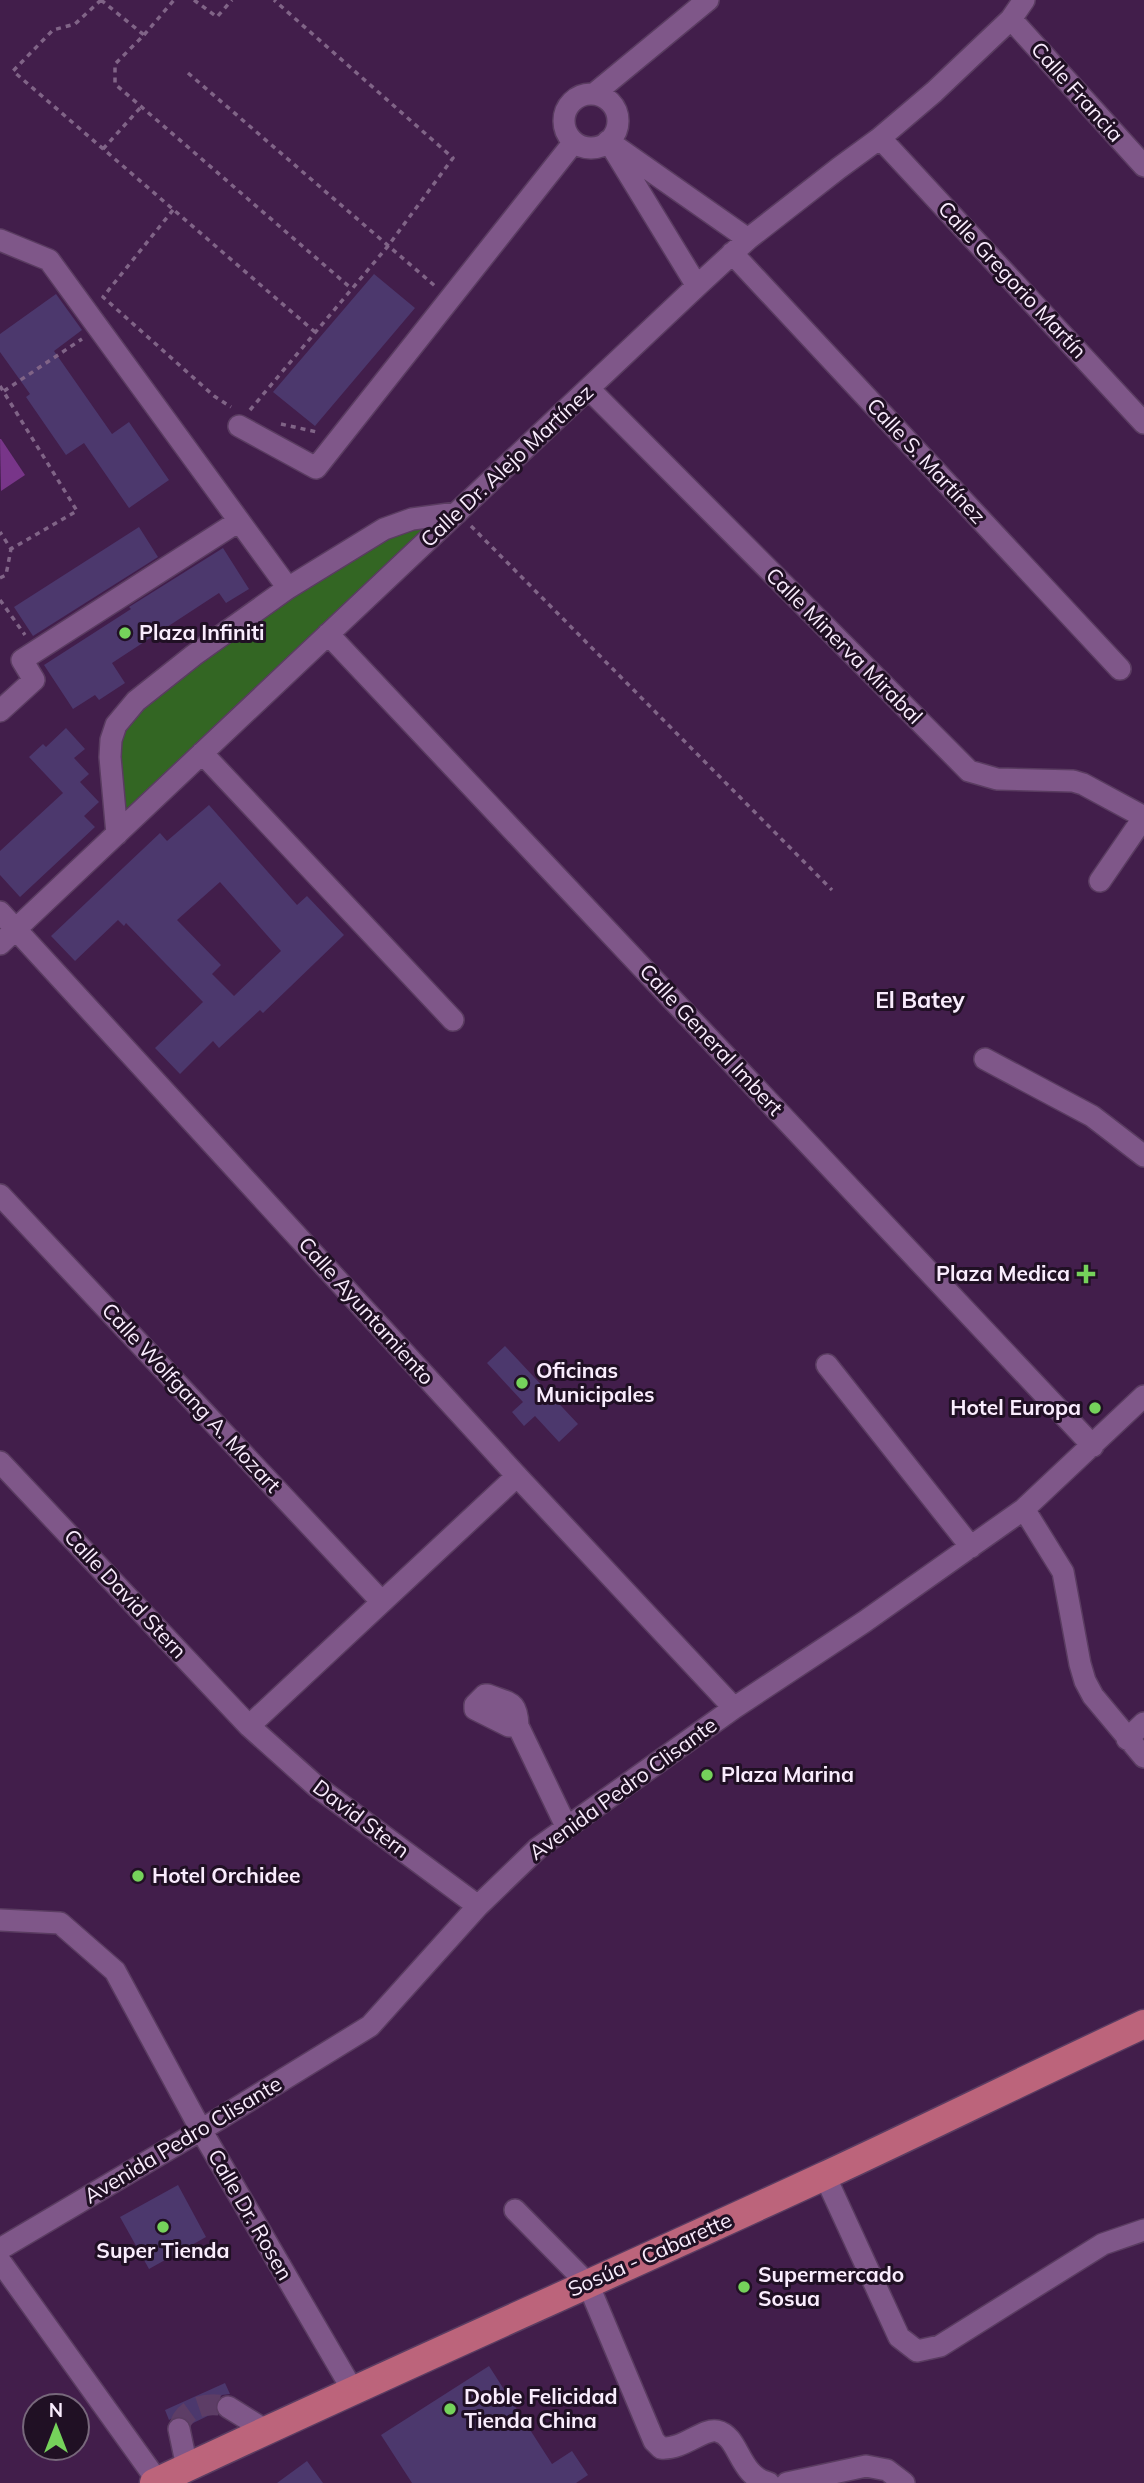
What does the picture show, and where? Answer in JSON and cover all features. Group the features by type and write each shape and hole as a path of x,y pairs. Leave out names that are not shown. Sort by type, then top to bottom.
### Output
{"main road":[{"name":"Sosúa - Cabarette","path":"157,2482 352,2389 825,2176 1144,2024"}],"street":[{"path":"594,94 610,102 615,108 617,126 608,141 592,148 574,142 565,127 566,111 577,98 594,94 708,0"},
{"name":"Calle Dr. Alejo Martínez","path":"0,944 696,286 748,239 880,138 934,92 1011,19 1024,0"},
{"name":"Calle Francia","path":"1011,19 1144,166"},
{"name":"Calle Gregorio Martín","path":"880,138 1144,423"},
{"path":"608,141 748,239"},
{"path":"608,141 696,286"},
{"path":"242,421 316,468 574,142"},
{"path":"0,240 49,260 288,588"},
{"name":"Calle S. Martínez","path":"732,253 1120,669"},
{"name":"Calle Minerva Mirabal","path":"589,389 969,771 997,779 1073,781 1144,817"},
{"path":"117,834 111,740 116,725 136,701 194,655 288,588 384,529 412,519 457,513"},
{"path":"0,711 34,680 22,660 239,521"},
{"name":"Calle General Imbert","path":"328,635 1093,1446"},
{"path":"202,753 453,1020"},
{"path":"1100,881 1144,817"},
{"name":"Calle Ayuntamiento","path":"0,912 517,1476 734,1708"},
{"path":"985,1059 1092,1116 1144,1156"},
{"name":"Calle Wolfgang A. Mozart","path":"0,1195 381,1601"},
{"path":"827,1366 971,1547"},
{"name":"Avenida Pedro Clisante","path":"0,2249 370,2026 478,1906 523,1862 566,1826 1024,1509 1144,1396"},
{"name":"Calle David Stern","path":"0,1462 249,1726"},
{"path":"249,1726 517,1476"},
{"path":"1024,1509 1063,1572 1085,1681 1093,1696 1144,1758"},
{"path":"1127,1740 1144,1723"},
{"name":"David Stern","path":"249,1726 316,1786 478,1906"},
{"path":"518,1726 566,1826"},
{"name":"Calle Dr. Rosen","path":"0,1920 60,1923 115,1971 201,2130 352,2389"},
{"path":"825,2176 899,2337 917,2351 940,2346 1103,2244 1144,2230"},
{"path":"515,2210 587,2284 654,2441 661,2448 674,2449 707,2432 716,2431 728,2436 751,2475 769,2483"},
{"path":"0,2261 157,2482"},
{"path":"228,2407 265,2430"},
{"path":"179,2428 187,2467"},
{"path":"787,2483 866,2466 887,2470 904,2483"}],"path":[{"path":"144,34 101,0 75,24 53,30 13,71 315,332"},
{"path":"174,0 115,64 115,84 352,289"},
{"path":"194,0 217,17 232,0"},
{"path":"173,210 103,297 242,421 388,246 453,158 274,0"},
{"path":"188,73 439,290"},
{"path":"103,149 141,107"},
{"path":"4,391 98,328"},
{"path":"0,386 77,511 11,549"},
{"path":"281,424 317,432"},
{"path":"457,513 832,890"},
{"path":"0,532 11,549 6,575 0,578"},
{"path":"0,600 36,651"}],"green space":[{"path":"438,518 128,817 120,774 119,751 122,732 134,715 241,630 359,549 394,529"}],"shaded area":[{"path":"0,439 25,475 1,491"}],"building":[{"path":"374,274 415,308 315,426 273,392"},
{"path":"56,294 82,330 54,351 112,434 129,422 169,480 129,508 84,443 66,455 26,397 30,394 0,352 0,334"},
{"path":"139,527 158,557 33,636 14,607"},
{"name":"Plaza Infiniti","path":"223,548 249,589 226,603 219,593 112,663 125,683 99,700 95,695 73,709 44,665"},
{"path":"66,728 85,749 74,758 89,774 80,782 99,802 84,816 95,827 20,897 0,875 0,851 63,793 29,757 43,744 46,747"},
{"path":"209,805 297,905 307,896 344,935 263,1013 260,1010 219,1048 213,1041 180,1074 155,1048 203,1002 126,923 124,926 118,920 75,961 51,936 160,833 167,841","holes":["220,882 281,951 234,996 212,974 221,965 177,920"]},
{"name":"Oficinas Municipales","path":"505,1346 578,1424 559,1442 535,1416 524,1426 512,1412 523,1402 487,1363"},
{"name":"Super Tienda","path":"178,2185 206,2237 149,2269 120,2217"},
{"name":"Doble Felicidad Tienda China","path":"489,2366 552,2464 572,2451 588,2475 576,2483 412,2483 381,2435"},
{"path":"225,2383 230,2394 222,2395 217,2400 216,2412 191,2424 182,2416 169,2420 165,2410"},
{"path":"307,2461 323,2483 277,2483"}],"tunnel":[{"path":"179,2429 186,2415 198,2407 228,2407"}],"place":[{"name":"Plaza Infiniti","path":"125,633"},
{"name":"Plaza Medica","path":"1086,1274"},
{"name":"Oficinas Municipales","path":"522,1383"},
{"name":"Hotel Europa","path":"1095,1408"},
{"name":"Plaza Marina","path":"707,1775"},
{"name":"Hotel Orchidee","path":"138,1876"},
{"name":"Super Tienda","path":"163,2227"},
{"name":"Supermercado Sosua","path":"744,2287"},
{"name":"Doble Felicidad Tienda China","path":"450,2409"}],"district":[{"name":"El Batey","path":"920,1000"}]}
